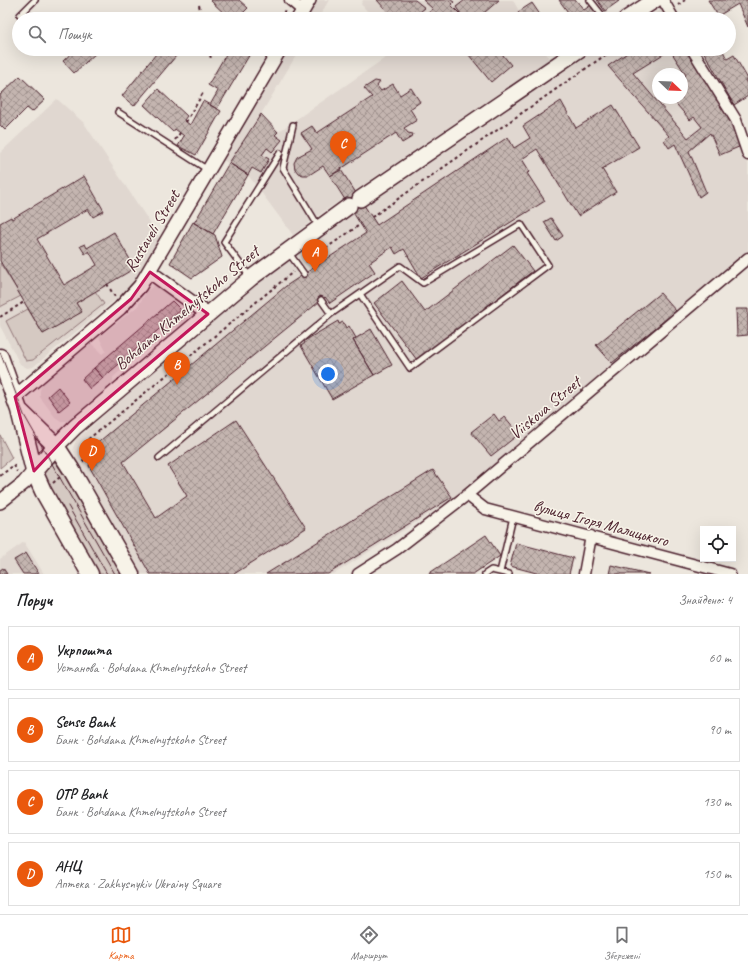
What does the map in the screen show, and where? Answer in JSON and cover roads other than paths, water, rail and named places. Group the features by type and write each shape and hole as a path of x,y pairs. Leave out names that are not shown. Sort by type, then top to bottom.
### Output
{"main road":[{"path":"636,12 647,4"},
{"name":"Bohdana Khmelnytskoho Street","path":"56,446 74,427 251,278 354,202 570,56"},
{"path":"0,357 17,403 34,471 43,491 90,574"},
{"path":"17,403 56,446 132,574"},
{"path":"34,471 56,446"}],"street":[{"path":"290,0 303,10"},
{"path":"663,0 670,12"},
{"name":"Rustaveli Street","path":"17,403 131,299 150,272 276,56"},
{"path":"696,56 736,120 748,155"},
{"name":"Viiskova Street","path":"362,573 397,549 468,495 748,258"},
{"path":"150,272 208,314"},
{"path":"0,502 24,484 34,471"},
{"name":"вулиця Ігоря Малицького","path":"468,495 484,509 591,536 730,574"},
{"path":"584,574 591,536"}],"lane":[{"path":"23,12 35,0"},
{"path":"590,0 599,12"},
{"path":"118,112 209,170"},
{"path":"293,125 283,168 319,228"},
{"path":"251,278 224,242 280,153"},
{"path":"159,458 331,314 400,266 423,283 521,224 548,265 410,368 360,294"},
{"path":"288,250 304,274"},
{"path":"321,300 331,314"},
{"path":"500,572 513,517"},
{"path":"485,574 491,570 509,574"}],"tram line":[{"path":"0,352 24,415 115,574"},
{"path":"68,506 107,574"}],"place":[{"name":"OTP Bank","path":"343,164"},
{"name":"Укрпошта","path":"315,272"},
{"name":"Sense Bank","path":"177,385"},
{"name":"АНЦ","path":"92,471"}]}
